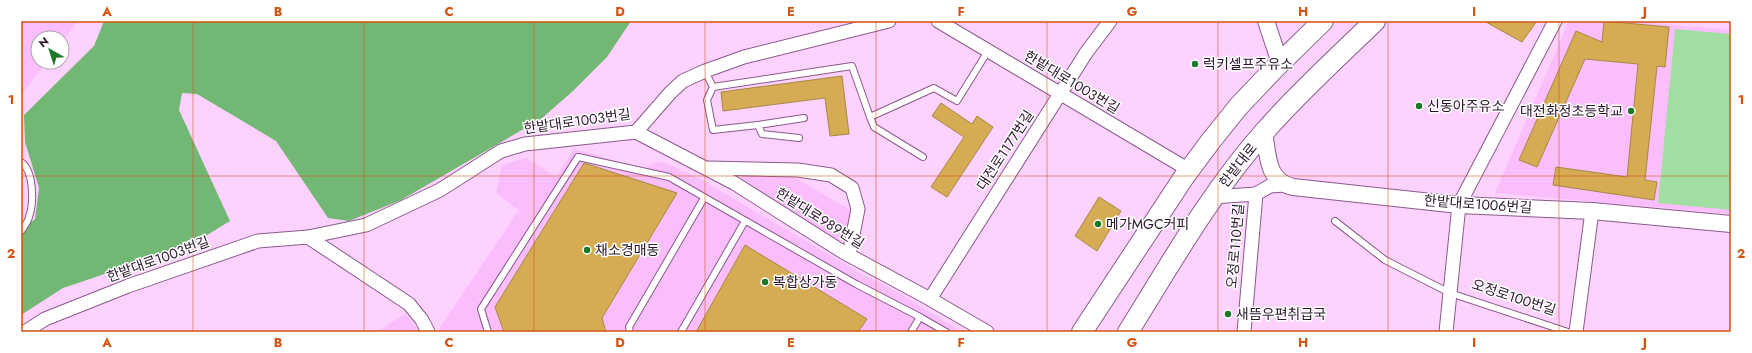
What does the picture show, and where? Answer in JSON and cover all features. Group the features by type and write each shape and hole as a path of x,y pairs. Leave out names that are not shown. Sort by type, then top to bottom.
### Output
{"main road":[{"path":"1082,332 1189,170 1238,108 1280,63 1323,21"},
{"name":"한밭대로","path":"1128,332 1213,197 1264,131 1299,94 1375,21"}],"street":[{"name":"한밭대로1003번길","path":"25,332 45,319 121,289 258,241 308,237 366,225 440,190 501,151 525,144 636,132 670,92 683,81 705,71 744,57 890,21"},
{"name":"한밭대로1003번길","path":"938,21 1189,170"},
{"name":"대전로1177번길","path":"930,299 1086,53 1110,21"},
{"path":"1266,21 1280,63"},
{"name":"오정로100번길","path":"1446,332 1459,205 1554,21"},
{"path":"1264,131 1271,168 1277,180 1284,185"},
{"name":"한밭대로989번길","path":"636,132 708,168 849,255 987,332"},
{"path":"708,168 798,170 831,175 852,188 858,209 849,255"},
{"name":"한밭대로1006번길","path":"1284,185 1459,205 1592,212 1731,224"},
{"name":"오정로110번길","path":"1244,332 1256,194 1270,186 1284,185"},
{"path":"1213,197 1256,194"},
{"path":"1576,332 1592,212"},
{"path":"308,237 409,304 422,320 428,332"}],"lane":[{"path":"870,117 934,88 957,101 988,51"},
{"path":"713,87 852,66 874,127 923,157"},
{"path":"705,71 713,87"},
{"path":"713,87 707,100 713,130 804,118"},
{"path":"758,125 762,134 799,138"},
{"path":"488,332 481,309 578,157 668,177 856,284 946,332"},
{"path":"21,162 25,165 33,191 29,217 21,231"},
{"path":"630,332 629,327 704,198"},
{"path":"681,332 746,221"},
{"name":"오정로100번길","path":"1335,221 1385,260 1450,293 1568,332"},
{"path":"911,332 920,317"}],"shaded area":[{"path":"21,21 78,21 70,32 70,30 30,30 30,70 41,70 21,95"},
{"name":"대전화정초등학교","path":"1569,21 1629,21 1731,30 1731,214 1495,193"},
{"path":"574,149 644,169 654,163 663,162 702,180 865,276 885,285 963,332 437,332 519,210 496,193 502,165 527,158 556,177"},
{"path":"743,175 792,176 854,212 847,248 738,183"},
{"path":"405,314 420,332 377,332"}],"green space":[{"path":"104,21 631,21 607,57 573,91 541,119 401,200 349,221 328,218 276,141 197,94 182,93 179,110 230,221 191,245 63,288 21,315 21,231 35,219 39,188 25,142 24,115 94,46"},
{"path":"1675,29 1731,34 1731,210 1658,203"}],"building":[{"path":"1484,21 1537,21 1522,42"},
{"path":"1604,21 1669,27 1665,67 1657,66 1645,180 1657,182 1654,200 1553,185 1556,167 1627,177 1638,64 1585,59 1537,167 1519,160 1576,31 1602,42"},
{"path":"842,76 849,134 830,136 825,98 723,111 721,92"},
{"path":"941,103 972,124 977,116 993,127 947,197 931,187 964,137 932,116"},
{"name":"채소경매동","path":"584,163 677,193 602,318 606,332 504,332 495,307"},
{"name":"메가MGC커피","path":"1099,197 1121,211 1097,251 1075,236"},
{"name":"복합상가동","path":"745,245 867,319 858,332 696,332"}],"place":[{"name":"럭키셀프주유소","path":"1195,64"},
{"name":"신동아주유소","path":"1419,106"},
{"name":"대전화정초등학교","path":"1631,111"},
{"name":"메가MGC커피","path":"1098,224"},
{"name":"채소경매동","path":"587,250"},
{"name":"복합상가동","path":"765,282"},
{"name":"새뜸우편취급국","path":"1228,314"}]}
